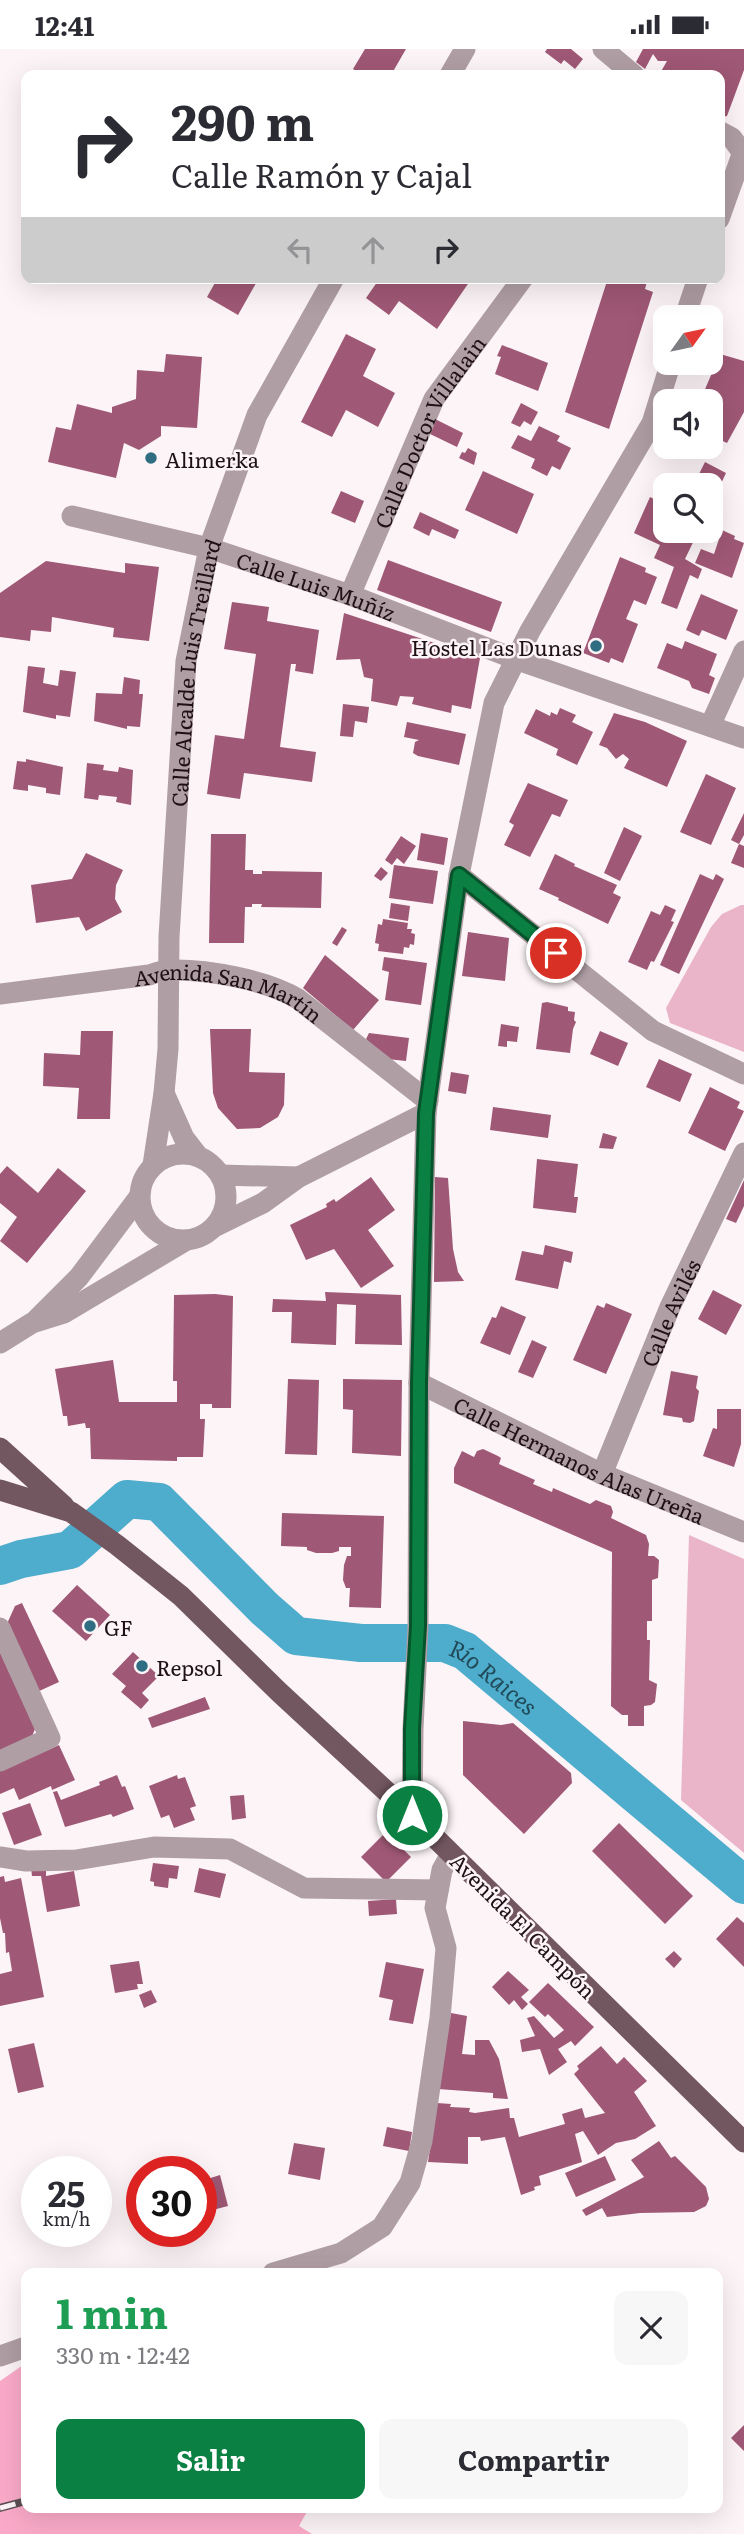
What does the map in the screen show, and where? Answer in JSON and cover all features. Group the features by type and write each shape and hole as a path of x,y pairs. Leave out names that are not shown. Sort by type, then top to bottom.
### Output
{"main road":[{"path":"0,1448 71,1512"},
{"name":"Avenida El Campón","path":"0,1490 71,1512 181,1596 279,1692 412,1815 744,2142"}],"street":[{"path":"453,70 465,49"},
{"path":"603,49 628,70"},
{"path":"725,134 744,152 725,203"},
{"name":"Calle Alcalde Luis Treillard","path":"153,1165 168,1049 168,969 186,661 209,548 257,415 331,284"},
{"name":"Calle Doctor Villalain","path":"350,595 434,399 519,284"},
{"path":"689,305 696,284"},
{"path":"412,1815 418,1626 419,1383 427,1107 459,875 494,703 515,659 652,423 667,375"},
{"name":"Calle Luis Muñíz","path":"72,516 209,548 350,595 515,659 744,738"},
{"path":"710,726 744,651"},
{"path":"459,875 653,1031 744,1074"},
{"name":"Avenida San Martín","path":"0,994 149,975 168,969 223,975 285,991 427,1107"},
{"name":"Calle Alcalde Luis Treillard","path":"164,1093 184,1138 198,1156"},
{"path":"216,1226 226,1206 225,1185 214,1167 198,1156 186,1153 174,1154 153,1165 141,1185 139,1197 145,1217 158,1233 171,1239 196,1239 263,1203 299,1177 427,1107"},
{"name":"Calle Avilés","path":"602,1474 670,1307 744,1153"},
{"path":"220,1175 299,1177"},
{"path":"0,1357 6,1340 32,1323 79,1277 139,1197"},
{"path":"32,1323 64,1313 185,1241"},
{"name":"Calle Hermanos Alas Ureña","path":"419,1383 602,1474 744,1532"},
{"path":"0,1628 50,1738 0,1761"},
{"path":"0,1857 26,1861 76,1860 155,1847 230,1849 304,1888 438,1890"},
{"path":"290,2268 341,2253 382,2227 410,2182 422,2141 440,2018 446,1948 435,1907 442,1870 451,1854"},
{"path":"0,2356 21,2349"}],"shaded area":[{"path":"744,905 744,1052 670,1023 666,1008 711,927 722,914"},
{"path":"689,1535 744,1559 744,1853 681,1800"},
{"path":"21,2366 21,2513 306,2513 299,2526 312,2534 0,2534 0,2381"}],"building":[{"path":"365,49 406,49 394,70 353,69"},
{"path":"547,49 571,49 583,59 575,69 564,60 561,64 545,52"},
{"path":"643,49 744,49 744,70 725,116 725,70 662,70 667,61 658,61 653,54 645,69 636,62"},
{"path":"214,284 256,284 238,315 207,297"},
{"path":"376,284 468,284 437,329 399,301 389,315 366,298"},
{"path":"606,284 646,284 645,289 653,292 609,429 565,412"},
{"path":"346,334 376,349 363,376 395,393 378,427 346,410 332,437 301,422"},
{"path":"502,345 548,363 538,391 495,374 501,357 497,356"},
{"path":"166,354 202,357 197,428 161,426 161,436 139,450 124,443 116,478 48,462 56,427 71,430 77,404 112,413 112,407 136,399 137,370 164,372"},
{"path":"723,355 744,361 744,412 727,443 723,441 723,389 705,389 711,375 723,375"},
{"path":"521,403 538,412 531,425 524,421 520,427 511,423"},
{"path":"435,419 463,433 457,447 428,433"},
{"path":"539,426 560,436 557,441 571,448 560,470 552,466 547,476 531,468 535,459 511,448 518,435 531,441"},
{"path":"468,448 477,453 474,465 459,458"},
{"path":"705,462 726,473 723,479 723,473 700,473"},
{"path":"483,471 534,494 517,534 465,510"},
{"path":"341,491 364,501 355,523 331,513"},
{"path":"650,497 653,498 653,542 634,533"},
{"path":"420,512 459,530 455,539 432,529 429,536 413,528"},
{"path":"723,530 744,543 732,578 695,563 701,549 714,554 718,543 723,543"},
{"path":"656,543 693,543 685,559 702,569 698,579 690,575 677,609 661,603 674,567 654,558 660,545"},
{"path":"620,557 646,568 645,572 657,577 646,605 634,600 626,619 638,624 623,663 611,658 609,663 583,653"},
{"path":"388,560 502,602 491,632 377,590"},
{"path":"46,561 125,573 125,563 159,567 149,641 113,637 114,628 52,617 51,632 31,630 30,641 0,637 0,593"},
{"path":"701,594 738,610 726,640 702,630 699,636 686,630"},
{"path":"232,602 269,607 267,621 319,630 313,674 295,671 296,664 291,664 280,747 316,752 312,782 244,773 240,799 207,794 215,735 244,739 256,654 224,649"},
{"path":"344,613 480,658 471,709 452,705 451,713 412,704 414,697 400,696 397,706 371,701 373,679 364,677 360,659 336,660"},
{"path":"685,641 717,654 709,675 715,678 709,694 692,688 689,681 657,668 667,643 682,649"},
{"path":"28,666 45,668 43,683 58,686 60,670 76,672 70,717 56,715 56,719 23,712"},
{"path":"124,677 140,680 139,694 143,694 140,727 127,726 127,729 94,721 96,693 122,694"},
{"path":"343,704 369,707 367,723 355,721 353,737 340,736"},
{"path":"560,708 576,715 572,722 593,732 577,765 556,755 558,749 524,733 536,709 550,716 551,712 557,715"},
{"path":"614,713 645,722 687,741 667,787 624,768 629,759 623,754 616,759 607,748 599,745"},
{"path":"407,722 466,734 459,765 413,753 415,742 419,740 404,737"},
{"path":"26,759 63,767 60,795 46,793 46,788 28,785 28,791 13,789 17,761 26,762"},
{"path":"87,763 104,765 103,770 118,772 119,767 133,770 131,805 116,802 117,797 99,795 98,800 84,798"},
{"path":"706,774 736,788 711,845 680,832"},
{"path":"528,783 568,800 560,817 552,814 530,857 504,845 514,825 509,822"},
{"path":"744,813 744,835 739,844 731,840"},
{"path":"624,827 642,836 620,881 604,873"},
{"path":"421,833 448,838 444,865 417,860"},
{"path":"211,834 246,834 245,870 253,870 253,874 262,874 262,871 322,872 321,908 261,907 262,904 252,904 252,907 245,907 244,943 209,943"},
{"path":"401,836 416,846 404,864 397,858 392,865 385,860"},
{"path":"739,844 744,846 744,868 731,863"},
{"path":"86,853 123,870 116,885 115,899 122,912 86,931 79,917 36,923 31,885 72,879"},
{"path":"555,854 575,864 574,866 617,885 613,893 621,897 608,924 539,889"},
{"path":"394,865 438,871 433,904 389,898"},
{"path":"381,867 388,873 381,881 374,876"},
{"path":"700,874 713,880 716,874 724,879 679,974 660,965"},
{"path":"391,903 410,906 408,921 389,918"},
{"path":"665,905 676,910 671,921 674,922 654,962 651,961 647,970 628,962 651,911 660,915"},
{"path":"383,919 408,923 407,929 412,929 411,933 415,934 414,945 404,947 403,954 378,951 379,944 375,943 378,924 382,925"},
{"path":"342,927 347,930 337,946 332,943"},
{"path":"468,932 509,938 505,981 462,976"},
{"path":"325,955 379,1000 353,1030 303,988"},
{"path":"384,957 427,963 421,1005 385,1000 389,972 382,970"},
{"path":"542,1003 568,1007 568,1011 575,1012 576,1022 570,1053 536,1049"},
{"path":"501,1024 519,1027 517,1042 507,1041 507,1047 498,1046"},
{"path":"210,1029 251,1029 249,1072 285,1073 284,1105 278,1117 260,1128 237,1129 218,1108 213,1093"},
{"path":"81,1031 113,1031 110,1119 77,1119 79,1088 43,1086 44,1053 80,1055"},
{"path":"600,1031 628,1043 618,1066 590,1054"},
{"path":"369,1033 409,1038 406,1061 387,1059 366,1039"},
{"path":"659,1059 692,1074 680,1102 646,1087"},
{"path":"451,1072 469,1075 466,1094 448,1091"},
{"path":"710,1087 740,1102 737,1108 744,1111 725,1151 688,1133"},
{"path":"493,1107 551,1115 548,1138 490,1130"},
{"path":"603,1133 617,1137 613,1149 599,1148"},
{"path":"537,1159 578,1164 574,1197 578,1197 576,1213 533,1208"},
{"path":"7,1166 38,1193 58,1168 86,1191 27,1263 0,1241 17,1217 0,1203 0,1174"},
{"path":"371,1177 395,1210 368,1230 394,1266 361,1288 334,1249 306,1260 290,1225 327,1207 326,1204 334,1199 336,1202"},
{"path":"435,1177 448,1178 453,1249 458,1272 464,1281 434,1282"},
{"path":"744,1180 744,1206 736,1223 726,1219"},
{"path":"545,1245 573,1252 571,1263 564,1261 558,1289 515,1280 522,1251 543,1255"},
{"path":"713,1290 742,1305 726,1335 698,1319"},
{"path":"325,1292 401,1295 402,1345 355,1344 356,1305 337,1304 336,1345 291,1343 292,1312 272,1312 273,1299 326,1301"},
{"path":"174,1295 233,1296 231,1408 212,1408 212,1404 200,1404 200,1419 205,1419 203,1457 177,1457 177,1461 91,1459 90,1428 86,1428 85,1423 68,1426 67,1416 63,1416 55,1369 113,1360 119,1402 177,1402 177,1381 173,1381"},
{"path":"606,1303 632,1314 606,1374 573,1360 597,1305 604,1308"},
{"path":"501,1306 526,1317 510,1355 480,1343 492,1317 496,1318"},
{"path":"532,1340 547,1347 533,1378 518,1372"},
{"path":"671,1371 698,1376 696,1388 699,1391 694,1421 690,1423 683,1422 682,1418 663,1415"},
{"path":"288,1379 319,1380 317,1455 285,1454"},
{"path":"343,1379 402,1380 401,1456 352,1453 353,1410 343,1409"},
{"path":"717,1409 741,1409 741,1444 734,1467 703,1456 713,1428 717,1429"},
{"path":"483,1449 501,1458 499,1464 535,1480 533,1484 552,1492 553,1488 590,1504 596,1500 611,1506 611,1518 646,1535 649,1544 648,1556 659,1560 658,1578 652,1580 652,1621 647,1621 647,1640 650,1640 649,1680 657,1684 655,1702 644,1706 644,1726 628,1726 628,1715 622,1715 611,1706 612,1552 454,1483 454,1468 462,1451 474,1457 477,1451"},
{"path":"282,1513 384,1516 381,1608 349,1607 350,1588 346,1588 343,1580 344,1565 347,1556 351,1556 351,1547 339,1547 339,1551 332,1553 316,1553 307,1550 307,1547 281,1546"},
{"path":"77,1585 110,1615 86,1641 52,1611"},
{"path":"22,1603 59,1682 37,1692 6,1626 15,1606"},
{"path":"0,1652 35,1729 30,1741 0,1751"},
{"path":"133,1652 159,1676 142,1693 149,1700 141,1709 121,1692 126,1686 112,1674"},
{"path":"205,1697 210,1709 152,1728 148,1718"},
{"path":"463,1721 501,1725 513,1723 571,1773 572,1783 524,1834 463,1775"},
{"path":"59,1745 75,1780 52,1790 51,1786 19,1800 14,1788 0,1794 0,1771"},
{"path":"117,1775 122,1787 125,1786 134,1809 113,1817 111,1814 65,1827 53,1792 57,1791 61,1800 100,1785 99,1782"},
{"path":"177,1775 178,1779 185,1777 196,1806 190,1808 195,1820 174,1828 169,1815 161,1818 149,1786"},
{"path":"244,1795 246,1818 232,1820 230,1796"},
{"path":"30,1803 42,1835 14,1845 2,1813"},
{"path":"619,1823 693,1896 665,1924 592,1851"},
{"path":"386,1832 411,1857 386,1882 361,1857"},
{"path":"153,1863 179,1866 177,1879 169,1878 168,1888 154,1886 154,1882 150,1881"},
{"path":"31,1867 46,1867 46,1876 74,1871 80,1906 47,1912 41,1876 32,1876"},
{"path":"199,1868 226,1874 220,1898 194,1892"},
{"path":"4,1876 5,1882 21,1878 44,1997 0,2006 0,1974 12,1971 0,1918 0,1877"},
{"path":"396,1899 397,1914 369,1916 368,1901"},
{"path":"737,1917 744,1923 744,1967 716,1939"},
{"path":"674,1951 682,1959 674,1968 665,1959"},
{"path":"139,1961 143,1984 137,1984 138,1989 115,1993 110,1965"},
{"path":"386,1962 424,1969 413,2024 389,2020 393,2000 379,1997"},
{"path":"508,1971 529,1990 521,1997 528,2004 522,2010 514,2000 509,2005 492,1987"},
{"path":"548,1983 594,2027 575,2046 571,2041 558,2049 567,2062 549,2075 540,2049 522,2052 520,2040 535,2036 527,2018 534,2016 554,2038 564,2030 548,2014 545,2017 529,2002"},
{"path":"151,1990 157,2002 144,2008 139,1995"},
{"path":"451,2013 467,2016 462,2054 475,2055 475,2040 489,2040 499,2059 508,2099 493,2098 493,2093 438,2089"},
{"path":"34,2043 44,2087 18,2093 8,2049"},
{"path":"601,2046 617,2064 624,2057 647,2081 634,2092 656,2126 635,2139 616,2143 598,2155 583,2131 575,2134 582,2162 539,2176 541,2185 521,2195 505,2137 481,2141 480,2137 468,2137 468,2164 428,2162 437,2103 470,2108 469,2112 475,2113 509,2108 510,2118 514,2118 519,2137 565,2124 562,2114 582,2108 585,2118 605,2113 574,2074 579,2069 577,2066"},
{"path":"387,2127 412,2132 409,2151 383,2146"},
{"path":"659,2141 671,2158 675,2156 706,2187 709,2199 706,2206 694,2212 607,2217 602,2208 586,2216 582,2210 644,2177 631,2160"},
{"path":"294,2143 325,2148 320,2180 288,2174"},
{"path":"605,2156 616,2180 576,2197 565,2173"},
{"path":"220,2175 228,2206 217,2209 217,2176"},
{"path":"744,2425 744,2451 731,2438"}],"waterway":[{"name":"Río Raices","path":"0,1566 21,1559 70,1550 127,1499 159,1502 265,1609 296,1636 361,1643 445,1643 465,1651 744,1885"}],"railway":[{"path":"0,2508 21,2502"}],"place":[{"name":"Alimerka","path":"151,458"},
{"name":"Hostel Las Dunas","path":"596,646"},
{"name":"GF","path":"90,1626"},
{"name":"Repsol","path":"142,1666"}],"route":[{"path":"412,1815 412,1729 418,1626 419,1383 426,1113 459,875 556,953"}]}
